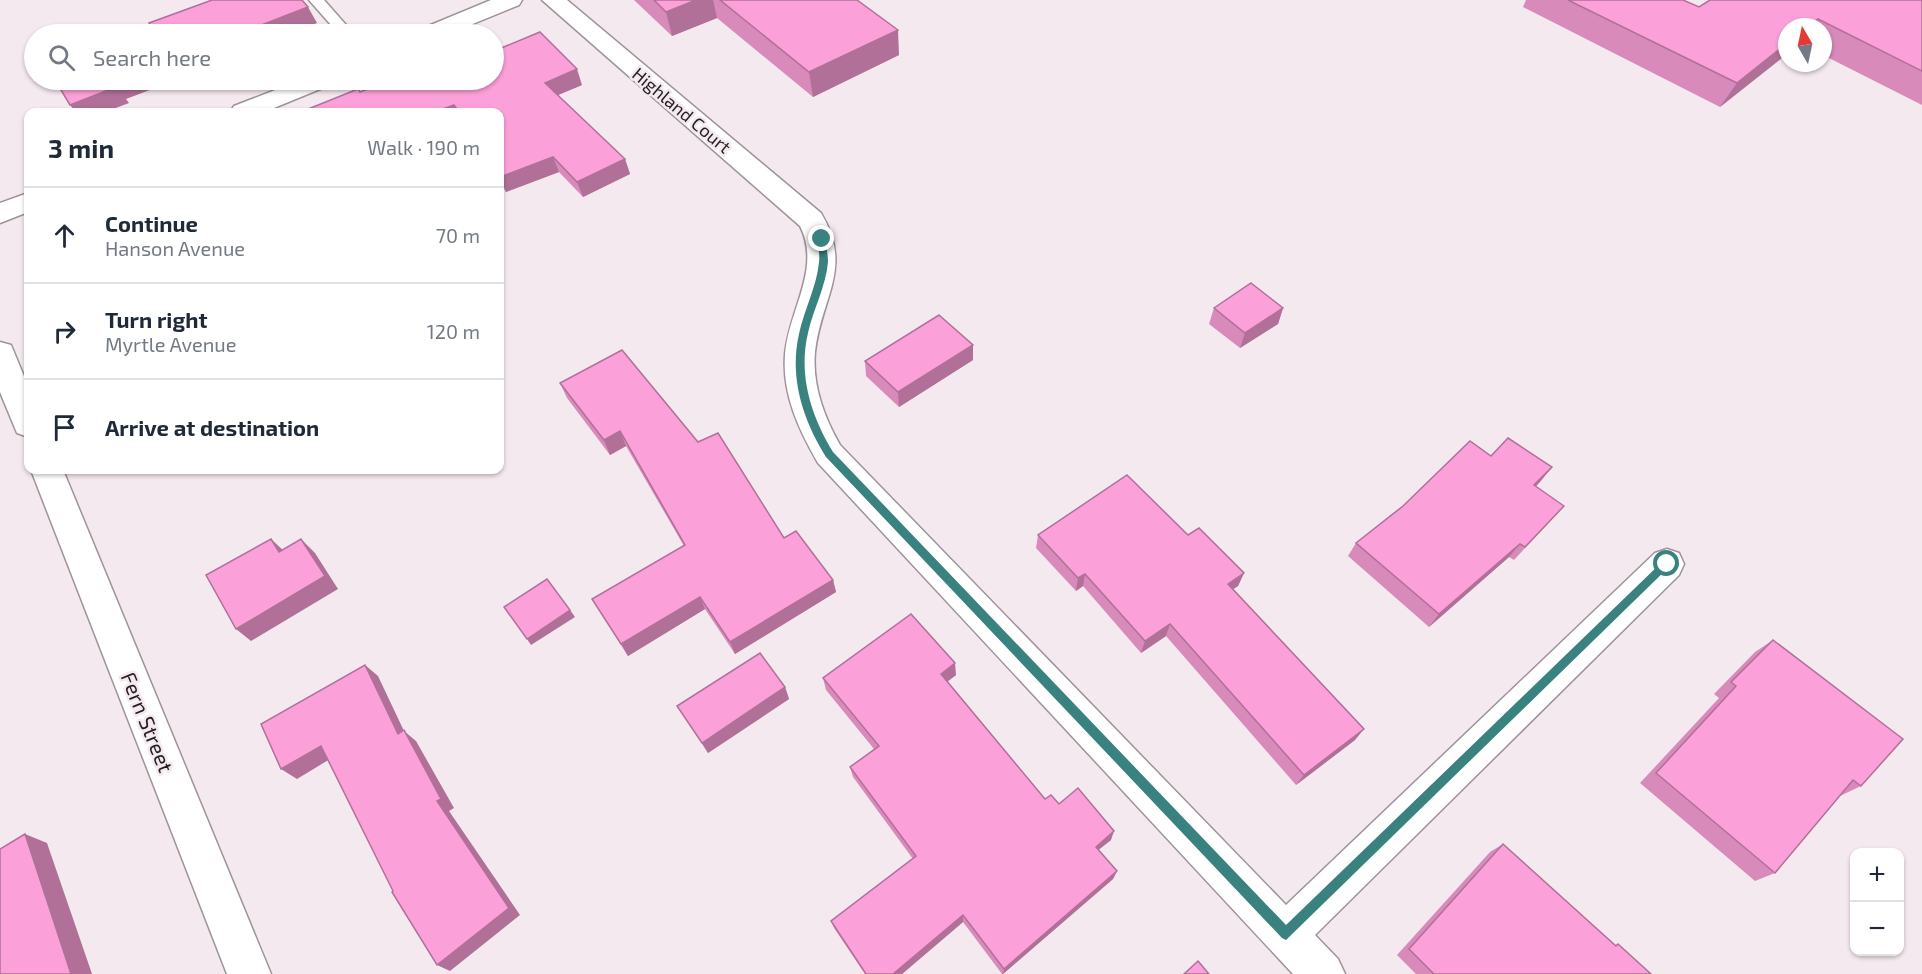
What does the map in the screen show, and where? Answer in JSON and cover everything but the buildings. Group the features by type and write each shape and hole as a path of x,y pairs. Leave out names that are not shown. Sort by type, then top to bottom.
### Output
{"street":[{"path":"453,24 511,0"},
{"name":"Highland Court","path":"553,0 811,220 822,239 824,263 803,336 801,382 806,407 815,431 829,454 1286,934"},
{"path":"253,108 297,90"},
{"path":"0,214 24,204"},
{"path":"0,353 24,414"},
{"name":"Fern Street","path":"49,474 249,974"},
{"path":"1323,974 1286,934 1667,564"}],"lane":[{"path":"316,0 337,24"}],"route":[{"path":"822,239 824,263 803,336 800,356 801,382 806,407 815,431 829,454 1286,934 1667,564"}]}
